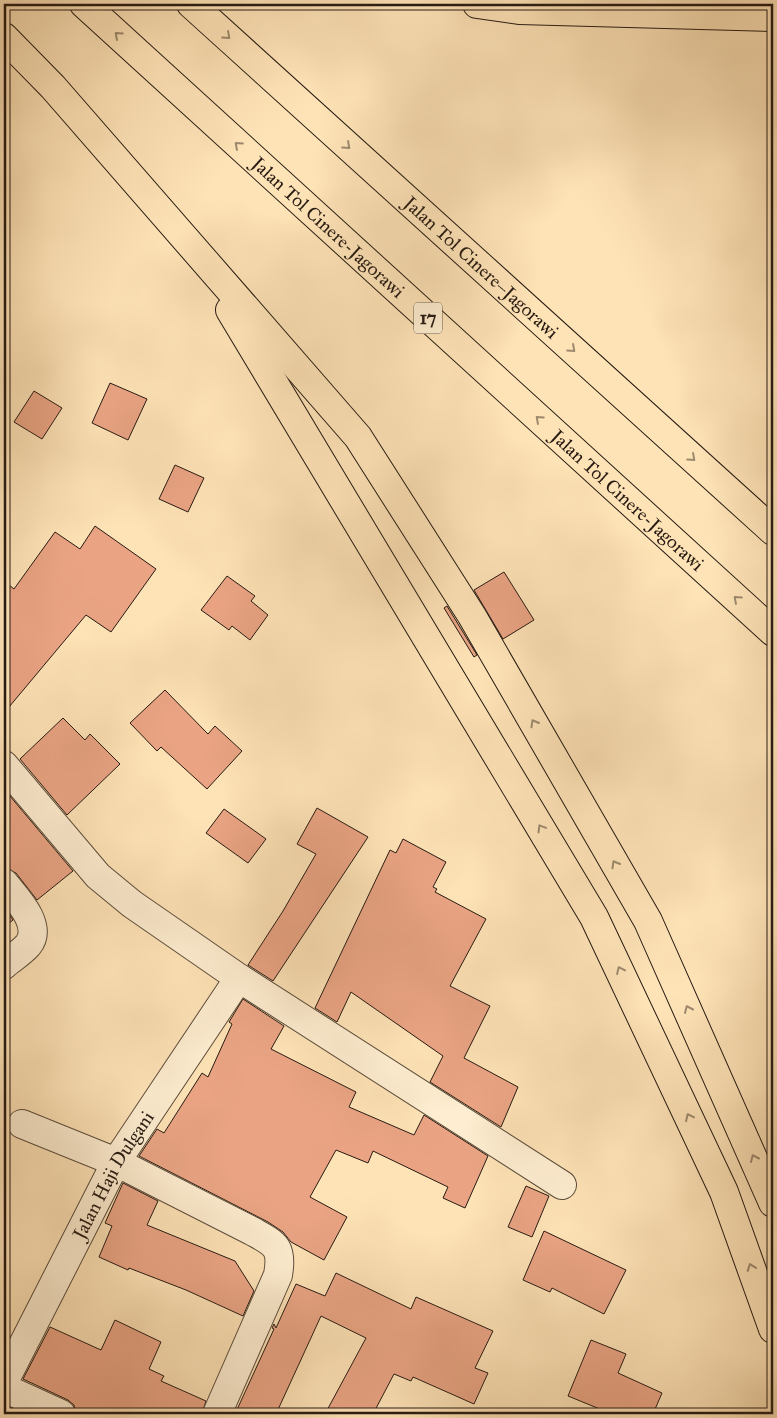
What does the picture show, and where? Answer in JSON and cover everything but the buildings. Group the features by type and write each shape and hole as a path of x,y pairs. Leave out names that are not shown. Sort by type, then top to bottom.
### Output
{"highway":[{"name":"Jalan Tol Cinere-Jagorawi","path":"84,4 773,632"},
{"name":"Jalan Tol Cinere–Jagorawi","path":"191,4 773,531"},
{"path":"477,4 519,10 773,17"},
{"path":"4,37 53,87 358,437 472,616 648,921 773,1203"},
{"path":"194,250 594,917 724,1192 773,1330"}],"street":[{"path":"4,765 98,876 132,904 239,978 562,1185"},
{"path":"4,883 24,908 33,930 29,944 4,965"},
{"name":"Jalan Haji Dulgani","path":"4,1382 116,1162 239,978"},
{"path":"22,1124 116,1162 271,1241 280,1250 281,1261 278,1275 217,1414"},
{"path":"4,1388 61,1414"}]}
